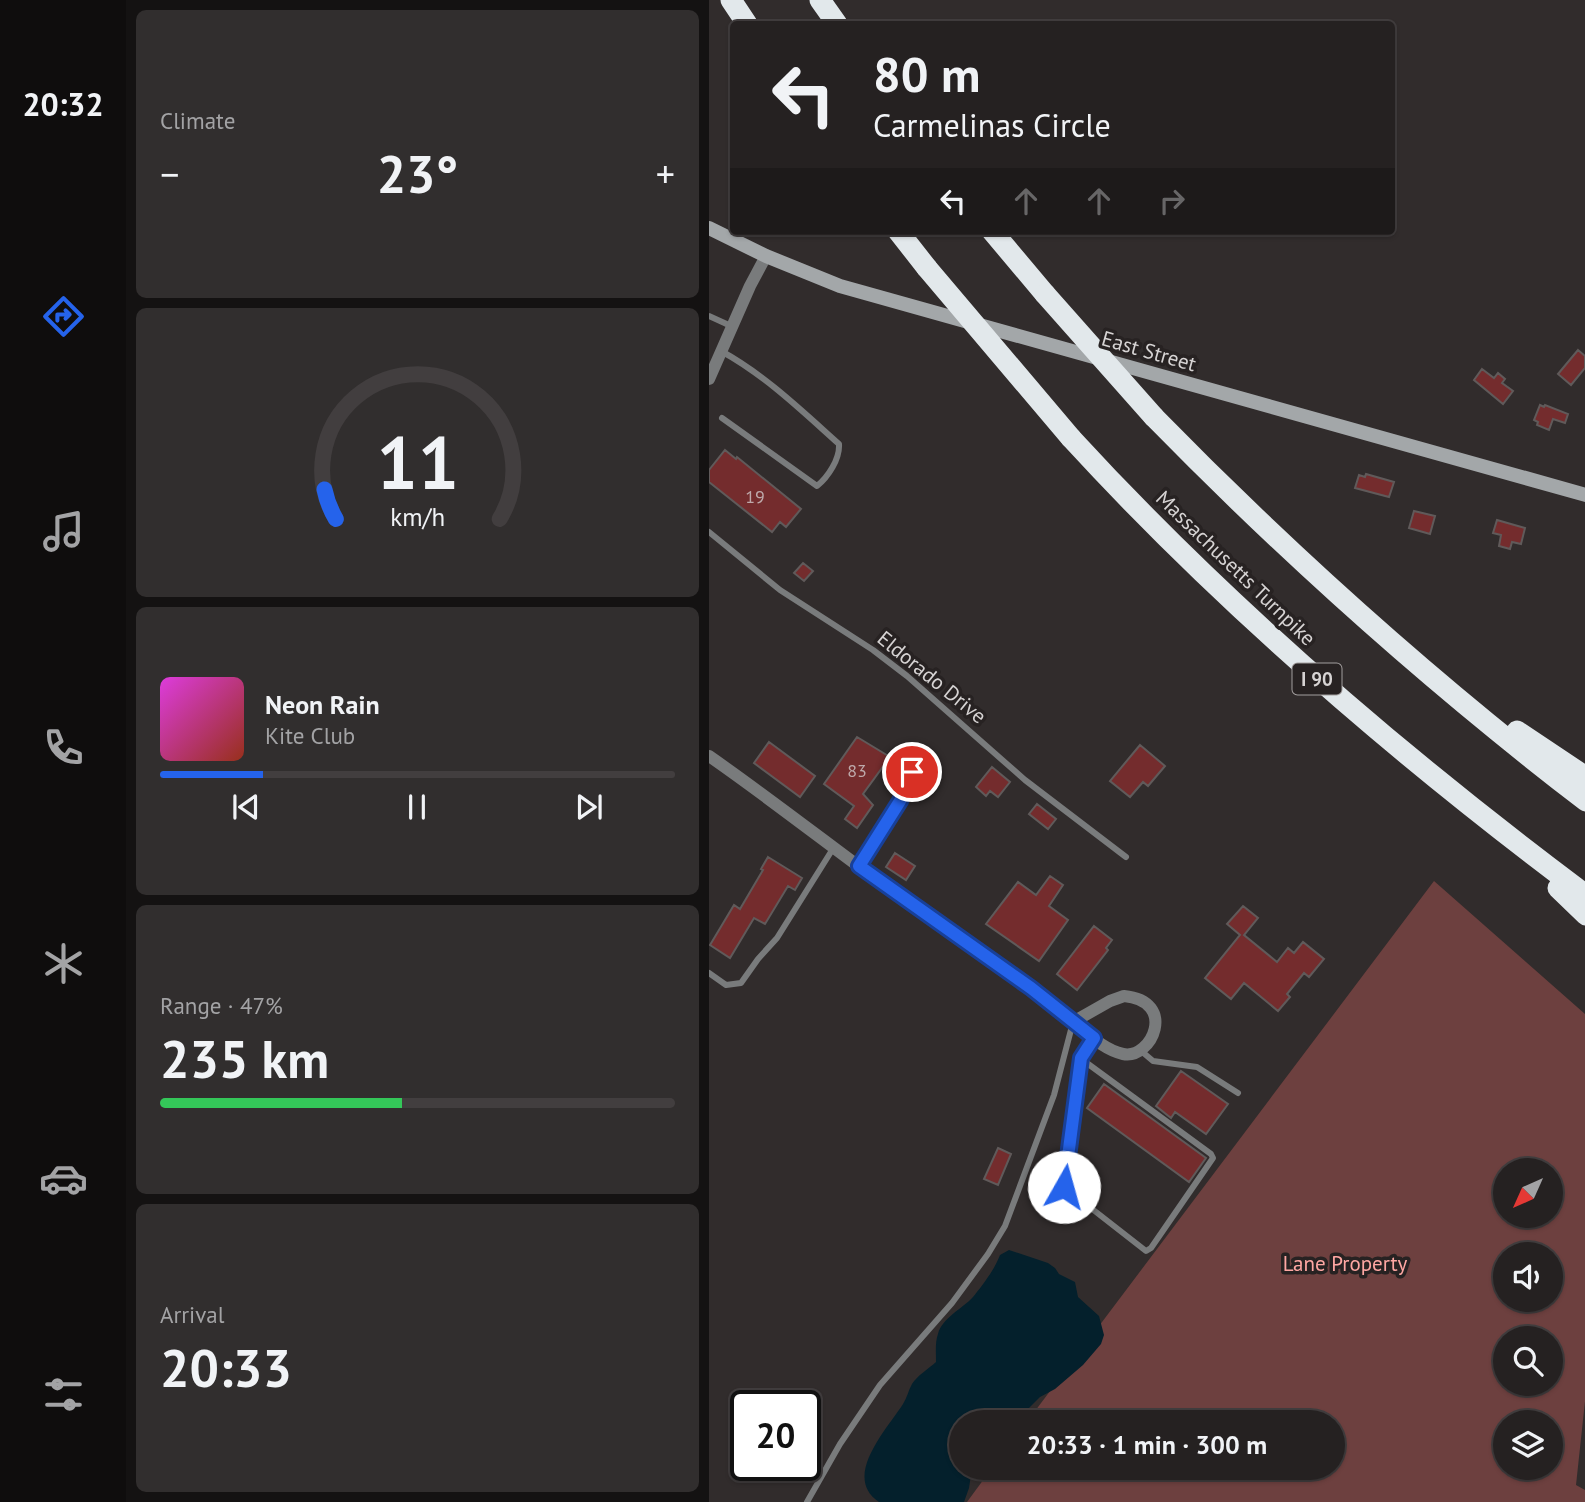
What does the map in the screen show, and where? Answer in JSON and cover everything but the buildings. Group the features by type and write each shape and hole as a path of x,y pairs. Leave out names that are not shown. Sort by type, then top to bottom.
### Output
{"highway":[{"path":"731,0 745,21"},
{"path":"820,0 835,21"},
{"name":"Massachusetts Turnpike","path":"901,235 1071,438 1172,543 1295,659 1407,757 1499,831 1585,895"},
{"path":"995,235 1154,416 1267,529 1373,627 1478,718 1585,801"},
{"path":"1373,627 1585,777"},
{"path":"1499,831 1585,915"}],"main road":[{"name":"East Street","path":"709,228 766,256 840,286 1585,495"}],"street":[{"path":"709,379 731,326 766,256"},
{"path":"709,756 1031,988 1072,1022 1115,1052 1127,1055 1140,1050 1155,1031 1156,1016 1148,1004 1138,998 1124,996 1110,1000 1072,1022"}],"lane":[{"path":"709,316 731,326"},
{"path":"721,351 747,366 786,398 839,444 840,450 836,461 817,486 722,418"},
{"name":"Eldorado Drive","path":"709,533 780,590 873,650 907,676 1025,780 1126,857"},
{"path":"859,866 900,801 912,772"},
{"path":"709,973 726,985 741,983 757,959 777,938 834,847"},
{"path":"807,1502 840,1444 880,1385 952,1303 988,1255 1005,1226 1054,1095 1072,1022"},
{"path":"1081,1058 1213,1158 1151,1248 1146,1251 1064,1187 1081,1058 1094,1038"},
{"path":"1140,1050 1153,1060 1197,1067 1238,1093"}],"green space":[{"name":"Lane Property","path":"1434,881 1585,1014 1586,1392 1576,1485 1585,1490 1585,1502 967,1502 983,1480 1345,1480 1345,1410 1036,1410"}],"water":[{"path":"1009,1250 1048,1263 1059,1274 1075,1282 1078,1297 1099,1316 1104,1335 1101,1344 1083,1365 1027,1410 949,1410 949,1480 970,1480 964,1502 879,1502 869,1492 865,1480 871,1453 904,1402 912,1384 936,1362 940,1328 973,1297 992,1272 1000,1255"}],"route":[{"path":"912,772 900,801 859,866 1031,988 1094,1038 1081,1058 1064,1187"}]}
